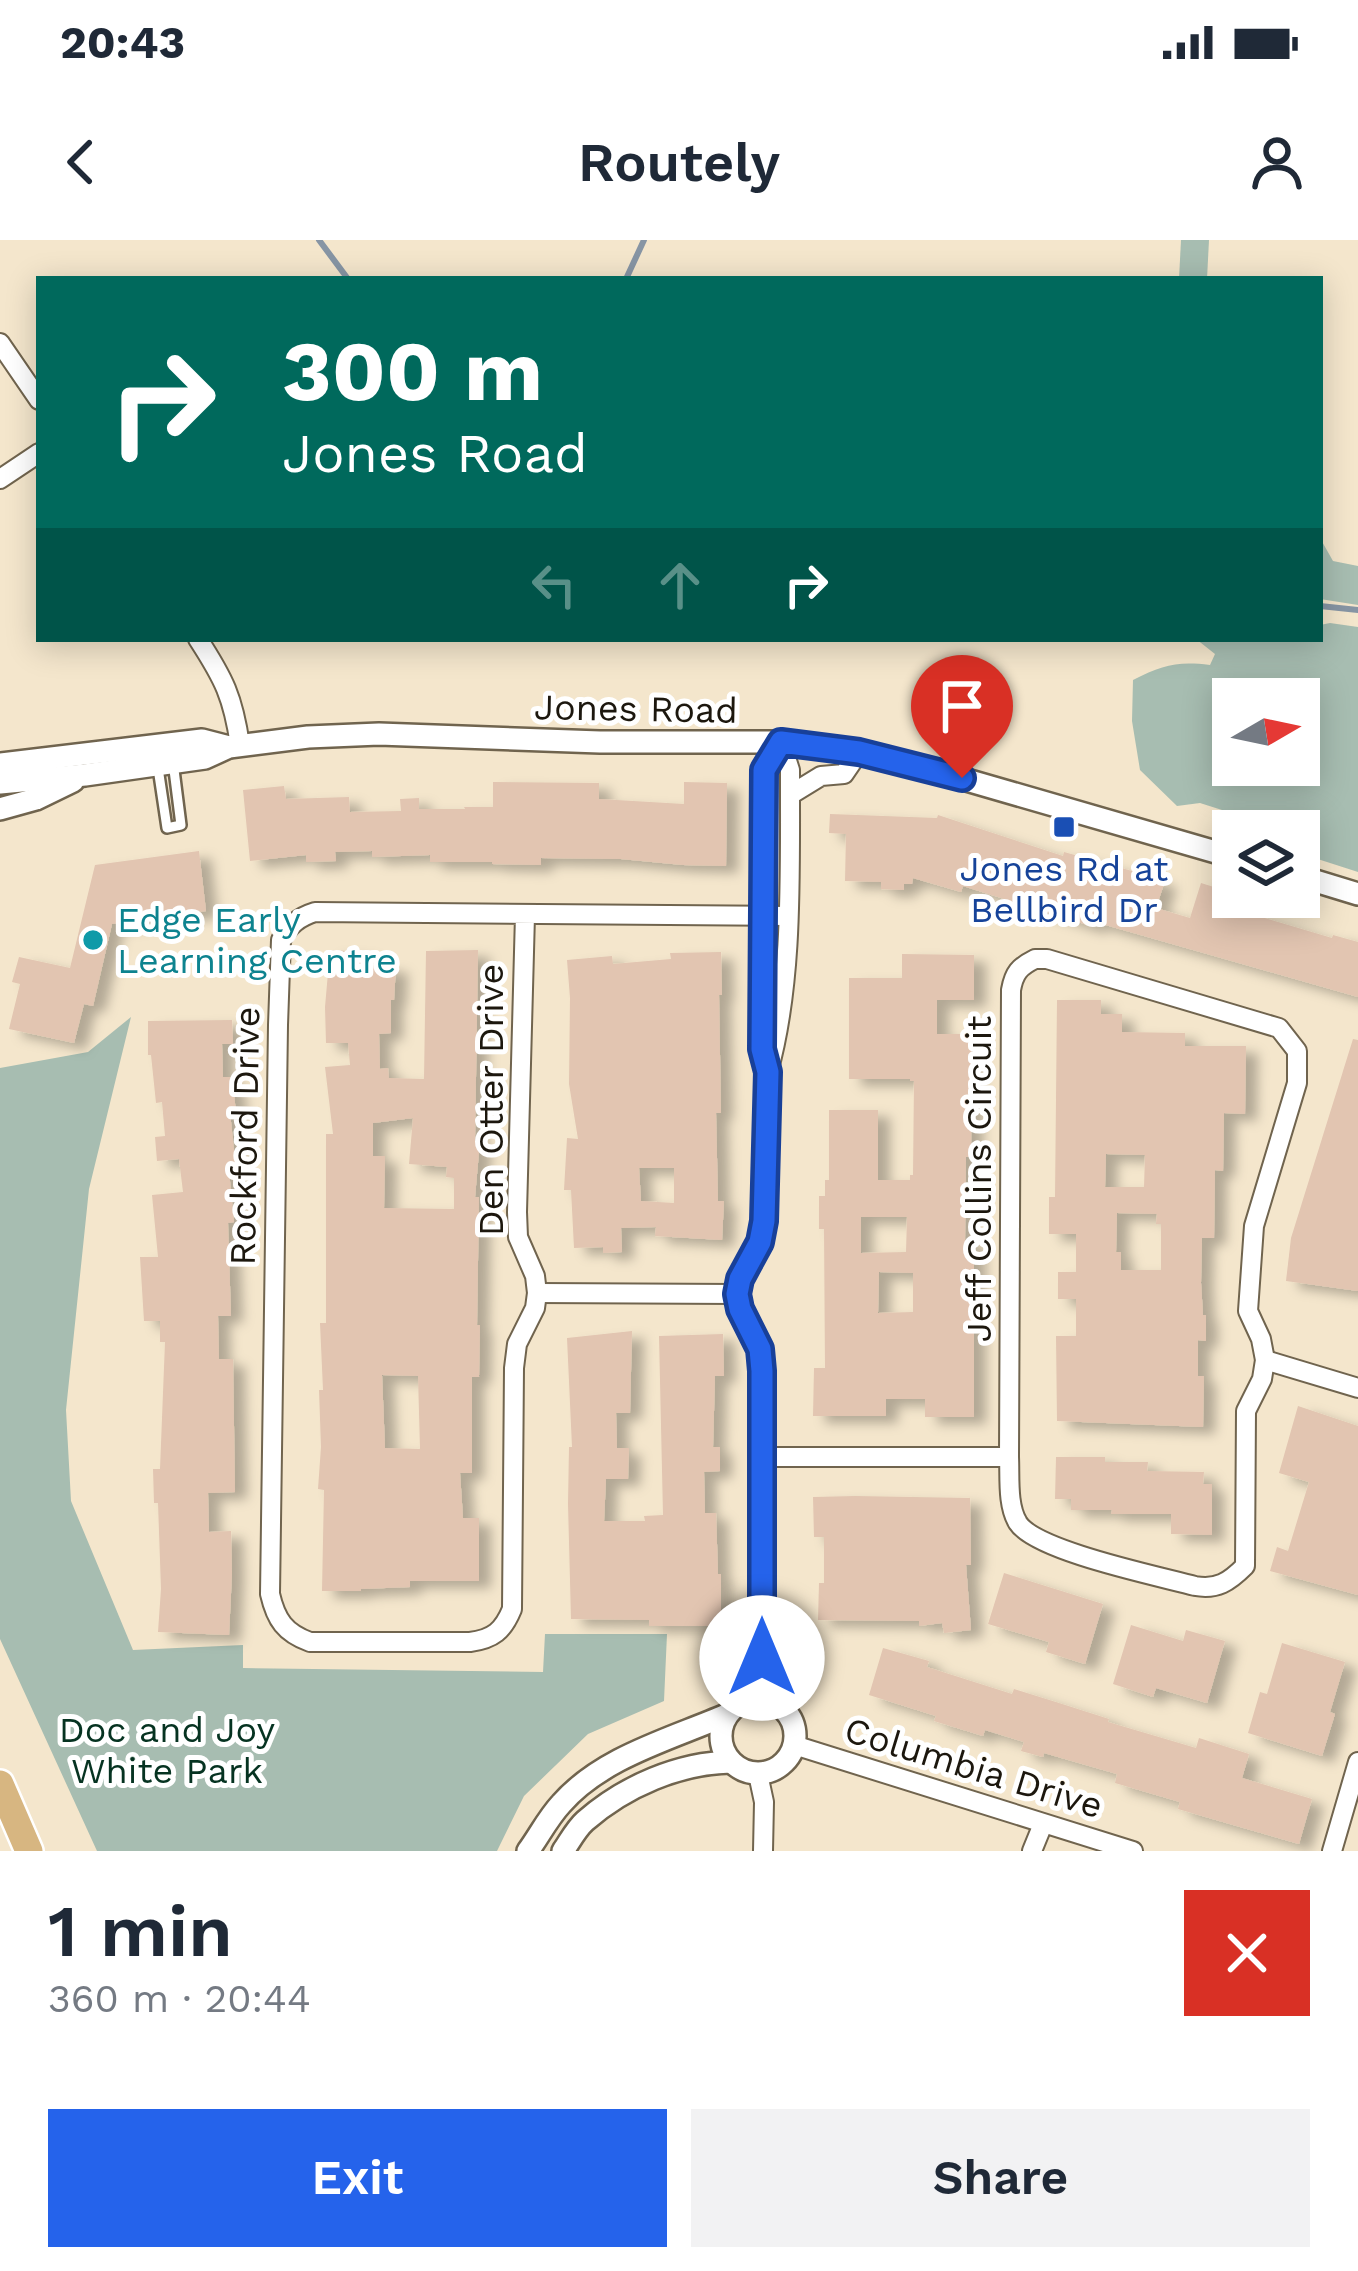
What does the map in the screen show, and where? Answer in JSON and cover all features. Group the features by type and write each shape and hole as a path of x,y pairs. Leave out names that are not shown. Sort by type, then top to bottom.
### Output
{"main road":[{"path":"0,1784 29,1851"}],"street":[{"path":"0,343 36,396"},
{"path":"0,479 36,455"},
{"path":"200,642 224,679 235,707 235,746"},
{"name":"Jones Road","path":"0,764 205,758 235,746 379,734 600,742 781,742 859,752 1212,850"},
{"path":"762,1699 760,1349 737,1294 764,1221 768,1072 783,985 790,770 781,742"},
{"path":"768,1072 762,1049 764,770 781,742"},
{"path":"790,795 820,776 844,774 859,752"},
{"name":"Jones Road","path":"0,783 85,775 167,757"},
{"path":"0,809 36,799 85,775"},
{"path":"1320,882 1358,894"},
{"name":"Rockford Drive","path":"537,1293 535,1308 517,1343 512,1610 499,1633 470,1642 310,1642 296,1637 281,1625 270,1594 281,940 286,929 315,912 787,916"},
{"name":"Den Otter Drive","path":"525,915 517,1212 518,1237 537,1293"},
{"name":"Jeff Collins Circuit","path":"1047,958 1279,1028 1297,1051 1297,1083 1254,1226 1248,1311 1265,1360 1246,1412 1245,1566 1228,1583 1195,1586 1042,1542 1018,1523 1010,1495 1009,1457 1011,990 1020,966 1047,958"},
{"path":"537,1293 737,1294"},
{"path":"1265,1360 1358,1388"},
{"path":"763,1457 1009,1457"},
{"path":"528,1851 561,1803 593,1775 727,1715 742,1702 774,1702 792,1720 794,1745 789,1756 781,1766 758,1774 731,1762 721,1745 727,1715"},
{"name":"Columbia Drive","path":"794,1745 1133,1851"},
{"path":"563,1851 581,1823 643,1784 700,1763 731,1762"},
{"path":"1332,1851 1358,1762"},
{"path":"758,1774 764,1802 764,1851"},
{"path":"1032,1851 1043,1824"}],"lane":[{"path":"167,757 181,826 167,828 167,757"}],"green space":[{"path":"1181,240 1209,240 1207,276 1179,276"},
{"path":"1323,543 1333,561 1358,566 1358,605 1323,599"},
{"path":"1323,624 1358,627 1358,872 1320,860 1320,810 1222,810 1200,803 1177,806 1140,770 1132,721 1133,680 1170,665 1210,665 1215,654 1200,642 1323,642"},
{"name":"Doc and Joy White Park","path":"131,1017 89,1189 66,1410 71,1501 133,1650 243,1645 243,1668 543,1672 545,1634 667,1634 664,1701 588,1734 524,1796 497,1851 97,1851 0,1639 0,1068 88,1052"}],"building":[{"path":"493,782 599,783 599,799 684,804 684,782 727,783 726,866 621,859 541,858 541,865 430,862 430,855 372,857 372,851 335,852 336,861 306,862 306,855 250,861 243,790 284,786 286,799 349,797 350,812 401,811 400,799 419,798 419,809 465,809 493,807"},
{"path":"830,814 938,815 1063,856 1064,852 1165,881 1156,908 1190,918 1201,883 1212,886 1212,918 1265,918 1358,942 1358,997 1095,922 1094,927 963,886 961,892 913,878 904,890 881,889 881,882 845,881 846,834 829,833"},
{"name":"Edge Early Learning Centre","path":"199,851 206,911 112,924 93,1006 84,1004 74,1043 9,1029 20,984 12,982 19,957 70,968 95,865"},
{"path":"330,950 366,952 365,964 396,966 391,1033 379,1034 380,1069 388,1068 389,1078 424,1079 426,951 478,950 479,1377 472,1377 472,1473 460,1473 463,1518 479,1518 479,1581 410,1581 410,1587 322,1591 320,1323 326,1323 326,1134 333,1134 325,1067 350,1065 348,1043 326,1043","holes":["413,1118 409,1164 447,1167 446,1177 454,1178 454,1209 384,1208 385,1156 373,1156 373,1123","382,1375 418,1376 420,1449 385,1448"]},
{"path":"721,952 721,1113 716,1113 718,1201 724,1201 722,1240 655,1236 656,1227 621,1228 622,1252 574,1248 571,1190 564,1190 567,1138 578,1139 569,1084 567,960 612,956 613,964 671,959 670,953","holes":["639,1168 674,1168 674,1203 641,1201"]},
{"path":"902,954 974,955 974,1000 937,1000 937,1034 972,1034 965,1241 974,1241 974,1417 925,1417 925,1399 886,1399 886,1416 813,1416 814,1368 825,1368 824,1229 819,1229 819,1196 825,1196 825,1180 829,1180 829,1110 878,1110 878,1180 910,1180 913,1175 914,1081 849,1079 849,978 902,978","holes":["861,1217 907,1217 906,1252 861,1253","879,1272 913,1273 913,1312 878,1313"]},
{"path":"1057,1000 1101,1000 1101,1014 1122,1014 1122,1032 1185,1033 1185,1046 1246,1046 1245,1114 1224,1113 1223,1171 1215,1170 1214,1238 1202,1238 1206,1341 1198,1340 1198,1376 1204,1376 1203,1427 1057,1421 1056,1336 1076,1336 1076,1299 1058,1299 1058,1272 1076,1272 1076,1234 1049,1234 1049,1197 1055,1197","holes":["1106,1154 1145,1155 1144,1187 1105,1187","1117,1213 1157,1214 1161,1270 1121,1270 1121,1252 1116,1252"]},
{"path":"232,1020 233,1044 222,1044 223,1077 232,1077 236,1112 230,1112 236,1170 229,1171 234,1222 228,1223 231,1316 218,1316 219,1359 233,1359 235,1492 208,1493 209,1532 231,1531 229,1635 158,1632 161,1589 153,1469 160,1469 165,1342 160,1342 160,1321 144,1321 140,1257 158,1257 152,1195 183,1192 179,1159 157,1161 155,1137 165,1136 162,1102 156,1103 148,1055 148,1021"},
{"path":"1353,1039 1358,1040 1358,1291 1286,1281 1291,1238"},
{"path":"632,1331 630,1413 616,1413 617,1448 629,1448 628,1479 606,1479 604,1521 645,1521 644,1516 663,1515 659,1336 723,1334 724,1376 715,1376 713,1447 720,1447 720,1471 704,1472 705,1513 716,1513 721,1626 571,1619 567,1338"},
{"path":"1298,1406 1358,1426 1358,1595 1270,1571 1277,1547 1288,1551 1309,1482 1279,1473"},
{"path":"1056,1457 1105,1457 1105,1462 1148,1462 1147,1471 1204,1472 1203,1484 1212,1484 1212,1535 1171,1534 1171,1514 1071,1510 1071,1499 1055,1499"},
{"path":"813,1497 970,1498 971,1565 966,1565 971,1630 944,1633 942,1623 919,1626 919,1621 818,1620 824,1537 814,1537"},
{"path":"1004,1573 1103,1604 1085,1664 1046,1652 1049,1642 988,1624"},
{"path":"1131,1625 1183,1641 1186,1630 1225,1641 1207,1703 1156,1688 1153,1697 1113,1684"},
{"path":"1282,1643 1345,1662 1322,1756 1248,1733 1260,1692 1267,1694"},
{"path":"883,1648 929,1661 927,1667 1012,1694 1014,1689 1196,1748 1199,1738 1249,1754 1242,1778 1312,1799 1299,1844 1178,1809 1180,1802 1115,1783 1117,1774 1021,1751 1024,1742 985,1730 983,1736 869,1695"}],"waterway":[{"path":"319,240 346,276"},
{"path":"627,276 644,240"},
{"path":"1323,606 1358,610"}],"place":[{"name":"Jones Rd at Bellbird Dr","path":"1064,827"},
{"name":"Edge Early Learning Centre","path":"93,940"}],"route":[{"path":"762,1658 762,1371 760,1349 737,1294 764,1221 768,1072 762,1049 764,770 781,742 859,752 962,778"}]}
